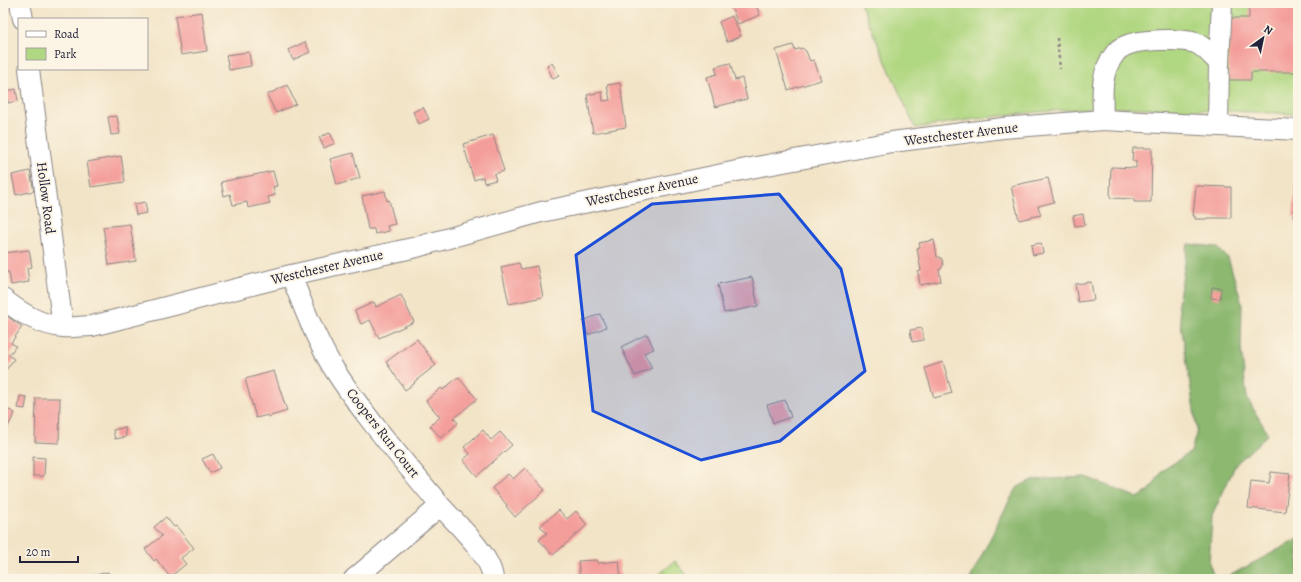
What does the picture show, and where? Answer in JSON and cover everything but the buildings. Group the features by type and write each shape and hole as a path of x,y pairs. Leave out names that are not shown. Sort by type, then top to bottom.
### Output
{"street":[{"path":"20,3 23,18"},
{"path":"1218,126 1222,3"},
{"path":"1103,120 1102,83 1105,71 1113,55 1123,46 1141,41 1180,40 1196,43 1207,50 1219,63"},
{"name":"Hollow Road","path":"29,70 63,327"},
{"name":"Westchester Avenue","path":"3,300 19,312 37,320 63,327 92,326 291,275 417,247 541,212 751,168 892,142 1003,128 1103,120 1298,130"},
{"name":"Coopers Run Court","path":"291,275 315,335 332,366 360,405 440,506 472,540 484,556 493,574 493,579"},
{"path":"354,579 440,506"}],"path":[{"path":"1057,38 1060,68"}],"highlighted area":[{"path":"779,194 841,269 865,371 780,441 701,460 593,411 576,255 652,204"}],"green space":[{"path":"860,3 1298,3 1298,114 1140,108 1083,109 999,116 915,128"},
{"path":"1188,244 1217,247 1228,258 1242,303 1241,350 1247,398 1268,434 1236,464 1212,516 1209,563 1214,577 1229,576 1298,539 1298,579 970,579 1009,501 1018,487 1032,480 1086,477 1138,498 1150,490 1163,470 1191,452 1197,430 1178,304"},
{"path":"675,561 690,579 654,579"}]}
